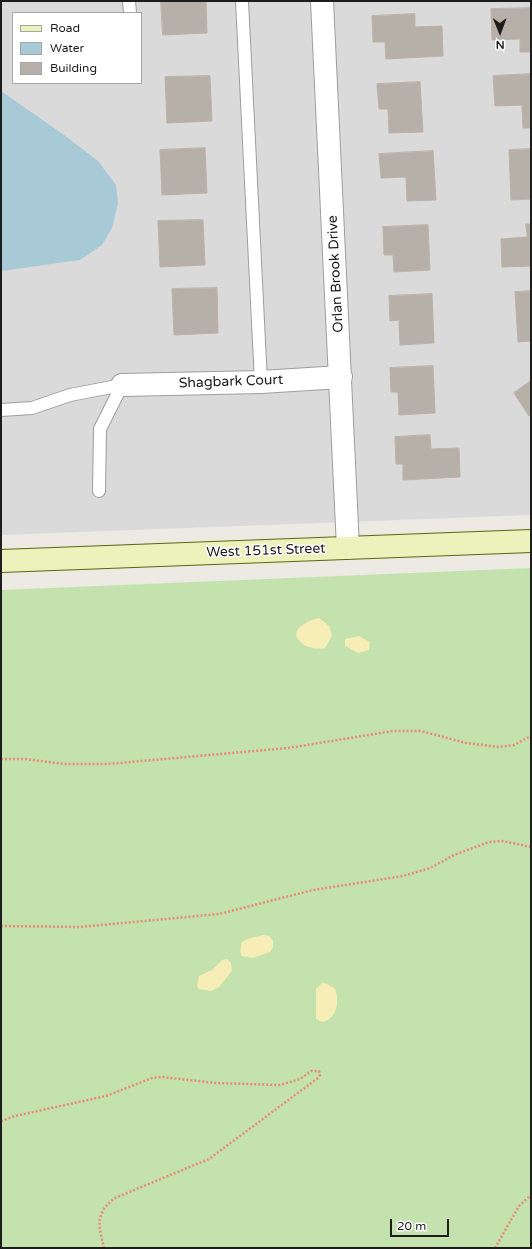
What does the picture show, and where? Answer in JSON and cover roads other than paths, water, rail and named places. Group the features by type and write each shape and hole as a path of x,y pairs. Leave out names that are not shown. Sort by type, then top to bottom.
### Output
{"street":[{"name":"Orlan Brook Drive","path":"322,1 348,548"},
{"name":"Shagbark Court","path":"122,385 261,382 341,377"},
{"name":"West 151st Street","path":"1,561 531,541"}],"lane":[{"path":"129,1 130,12"},
{"path":"242,1 261,382"},
{"path":"1,410 32,408 70,395 122,385"},
{"path":"99,490 100,429 122,385"}],"water":[{"path":"1,91 98,161 116,185 118,203 112,228 102,245 80,260 1,271"}]}
